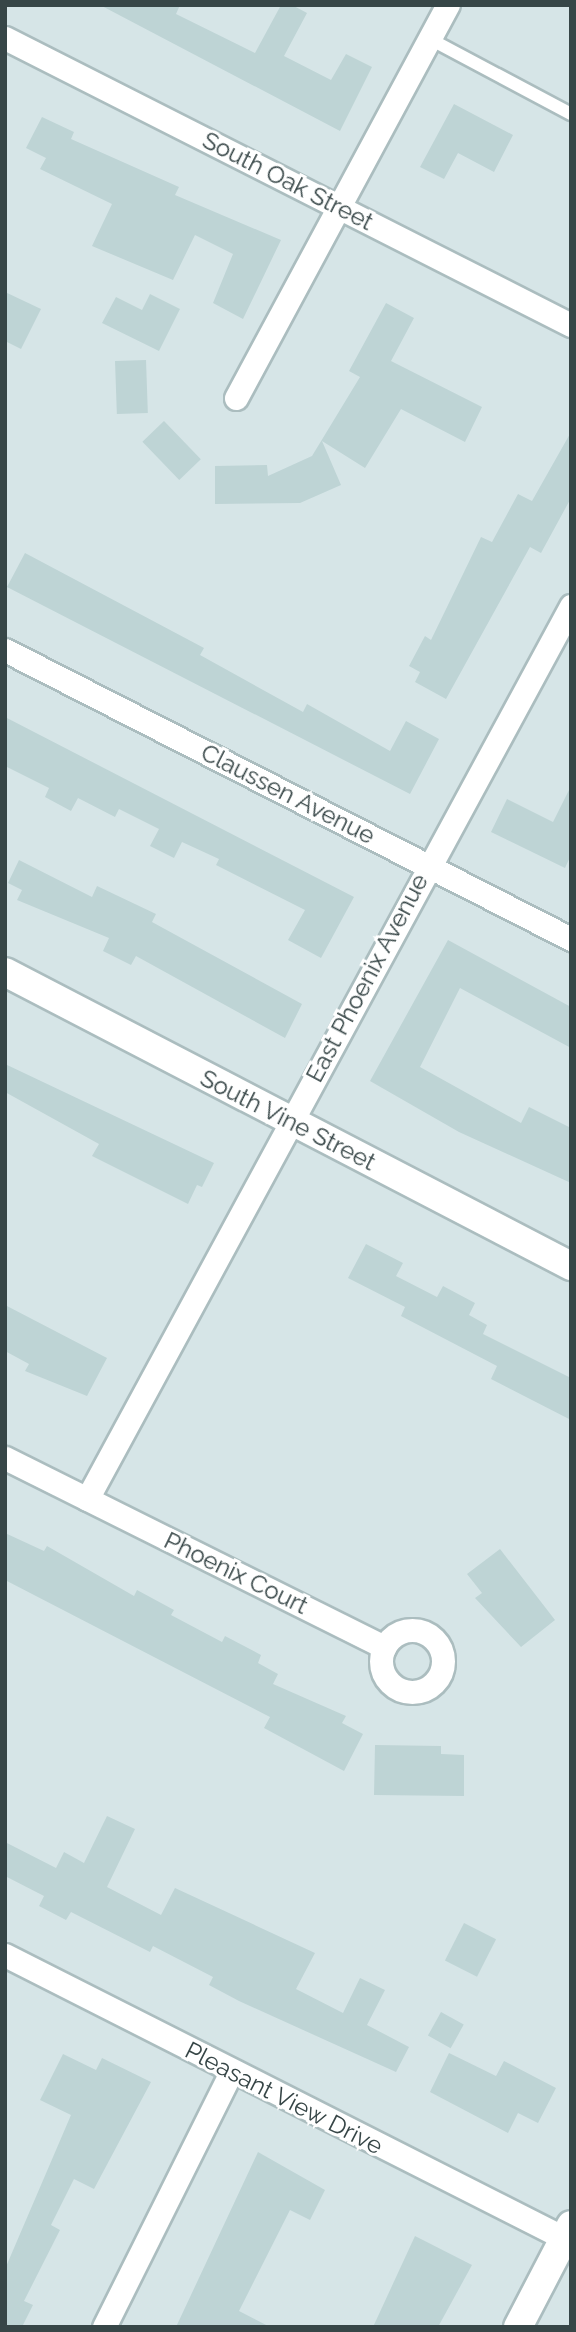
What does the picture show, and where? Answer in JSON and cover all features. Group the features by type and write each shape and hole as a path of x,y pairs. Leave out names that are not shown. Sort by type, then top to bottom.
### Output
{"street":[{"path":"236,398 342,209 448,5"},
{"name":"South Oak Street","path":"8,46 342,209 571,325"},
{"name":"East Phoenix Avenue","path":"87,1499 427,865 571,606"},
{"name":"Claussen Avenue","path":"5,650 571,939"},
{"name":"South Vine Street","path":"5,972 571,1266"},
{"name":"Phoenix Court","path":"5,1458 384,1647"},
{"name":"Pleasant View Drive","path":"5,1955 232,2072 567,2231"},
{"path":"104,2327 232,2072"},
{"path":"517,2327 567,2231"}],"lane":[{"path":"430,39 571,114"}],"shaded area":[{"path":"5,5 571,5 571,2327 5,2327"}],"building":[{"path":"100,5 180,5 176,14 255,53 281,5 292,5 307,13 284,56 331,80 346,54 372,67 340,131"},
{"path":"454,104 513,135 494,172 458,153 444,179 420,167"},
{"path":"42,117 74,132 71,139 179,187 175,195 281,240 243,319 213,303 233,254 195,235 173,280 92,246 112,204 40,169 46,158 26,148"},
{"path":"5,292 41,309 21,349 5,341"},
{"path":"150,294 180,309 159,351 102,323 116,297 142,310"},
{"path":"386,303 414,318 391,361 482,407 465,442 401,409 365,468 322,441 341,485 300,503 215,504 215,466 267,465 268,476 312,456 360,377 349,371"},
{"path":"146,360 148,413 117,414 115,361"},
{"path":"164,421 201,459 179,480 142,442"},
{"path":"571,432 571,498 541,553 530,547 446,699 415,682 420,672 409,666 425,636 431,640 481,537 492,542 518,494 532,501"},
{"path":"25,553 204,648 200,655 303,712 307,704 390,751 406,721 439,739 410,794 7,587"},
{"path":"5,717 354,897 321,958 288,940 305,910 216,865 219,859 182,842 174,858 150,846 159,829 119,809 115,817 78,798 71,811 45,797 49,788 5,766"},
{"path":"571,786 571,855 565,868 491,832 507,799 553,822"},
{"path":"19,860 92,897 97,886 156,914 152,922 302,1004 285,1038 136,956 131,965 103,951 109,938 17,900 22,890 8,883"},
{"path":"448,940 571,1007 571,1048 460,988 420,1067 521,1123 529,1107 571,1128 571,1183 459,1132 370,1081"},
{"path":"5,1064 214,1163 202,1187 197,1185 188,1204 92,1156 99,1144 5,1092"},
{"path":"366,1244 403,1263 396,1276 437,1297 443,1286 475,1303 469,1315 487,1325 483,1334 571,1378 571,1420 491,1379 497,1366 401,1316 405,1307 348,1278"},
{"path":"5,1305 107,1358 87,1396 25,1371 29,1364 5,1351"},
{"path":"5,1533 44,1551 47,1546 134,1596 137,1590 174,1610 171,1615 222,1642 225,1636 261,1655 258,1663 278,1674 273,1684 346,1716 342,1723 363,1734 344,1771 264,1728 270,1717 5,1580"},
{"path":"500,1549 555,1620 521,1647 475,1598 482,1593 467,1574"},
{"path":"375,1745 441,1746 441,1754 464,1755 464,1796 374,1795"},
{"path":"107,1816 135,1829 107,1887 161,1915 175,1888 315,1953 296,1989 343,2013 360,1978 385,1990 367,2025 409,2047 396,2072 239,2001 209,1985 213,1977 153,1946 150,1952 71,1912 66,1920 39,1906 44,1896 5,1876 5,1842 56,1868 64,1852 84,1863"},
{"path":"464,1923 496,1939 477,1977 445,1960"},
{"path":"441,2012 464,2025 451,2048 428,2036"},
{"path":"449,2053 496,2076 504,2061 556,2088 538,2123 518,2113 508,2133 430,2092"},
{"path":"63,2054 96,2070 102,2058 151,2082 94,2189 74,2179 51,2225 60,2230 24,2301 33,2305 22,2327 5,2327 5,2269 71,2115 40,2100"},
{"path":"258,2152 325,2190 310,2220 290,2210 239,2311 270,2327 176,2327"},
{"path":"415,2236 472,2265 438,2327 373,2327"}]}
